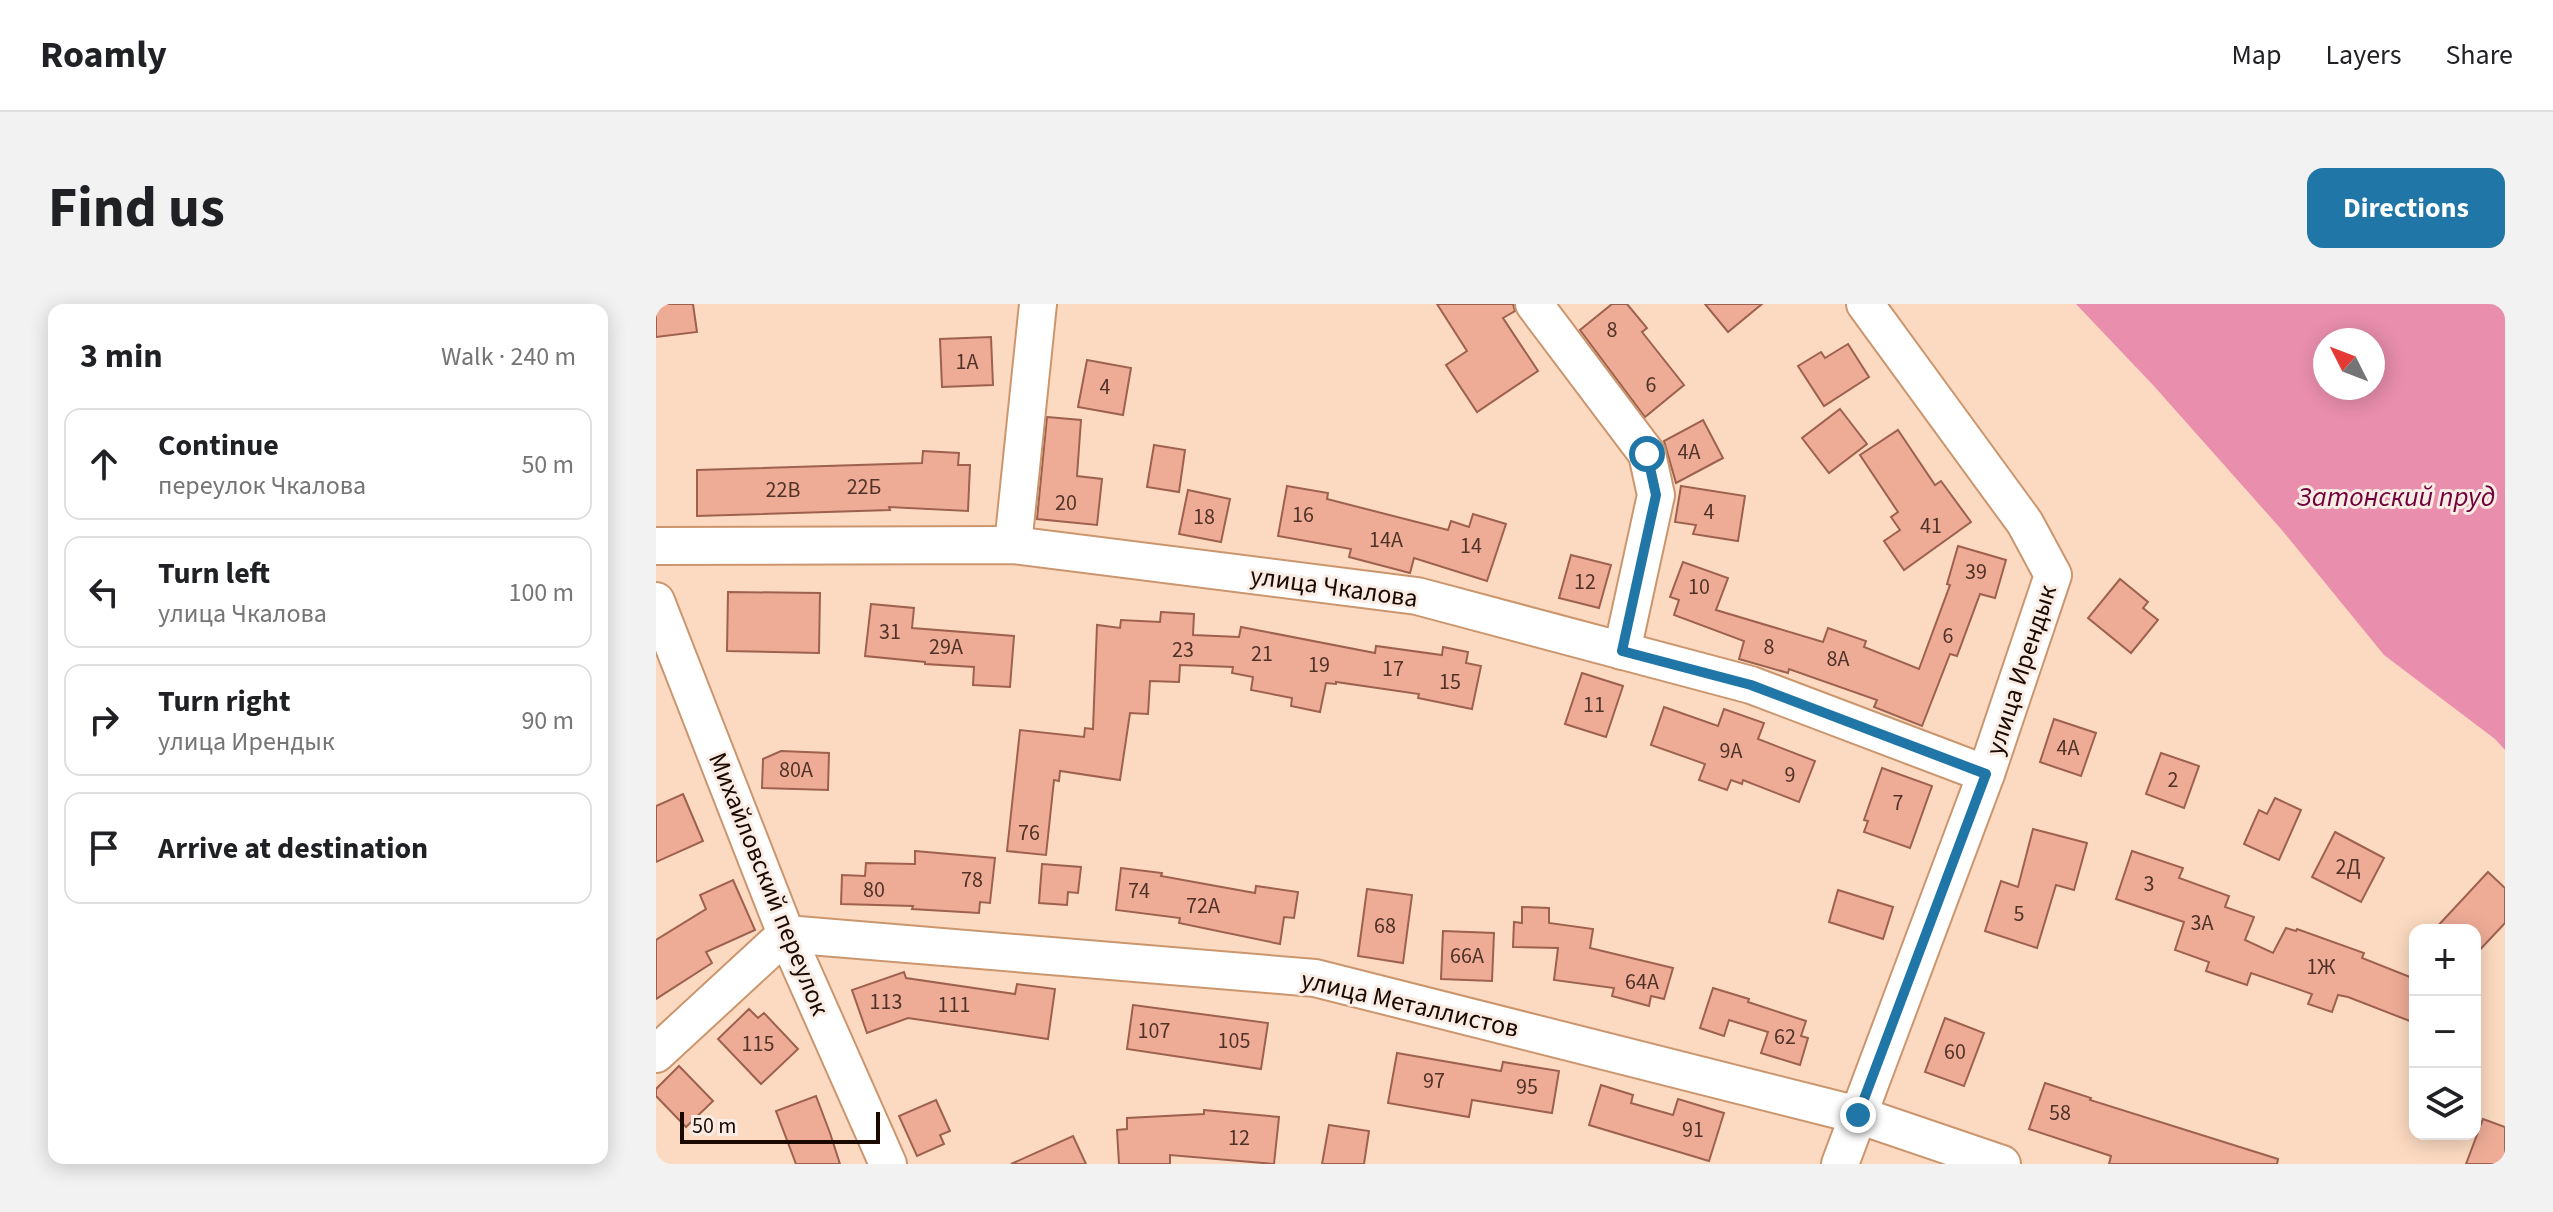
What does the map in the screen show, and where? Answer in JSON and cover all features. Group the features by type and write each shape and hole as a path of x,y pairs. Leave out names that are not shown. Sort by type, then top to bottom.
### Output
{"street":[{"path":"1013,545 1038,304"},
{"path":"1534,304 1647,454 1656,495 1622,651"},
{"name":"улица Ирендык","path":"1840,1164 1986,774 2053,575 2025,523 1865,304"},
{"name":"улица Чкалова","path":"656,546 1013,545 1417,596 1751,685 1986,774"},
{"name":"Михайловский переулок","path":"656,601 786,934 888,1164"},
{"path":"656,1054 786,934"},
{"name":"улица Металлистов","path":"786,934 1315,978 1858,1115 2002,1164"}],"water":[{"name":"Затонский пруд","path":"2076,304 2505,304 2505,750 2495,739 2384,655 2281,529"}],"building":[{"path":"656,304 693,304 697,332 656,337"},
{"path":"1437,304 1513,304 1515,311 1503,318 1538,371 1477,412 1446,365 1467,351"},
{"path":"1612,304 1627,304 1647,328 1642,332 1684,385 1645,417 1580,330"},
{"path":"1705,304 1762,304 1728,332"},
{"path":"991,337 993,385 942,387 940,339"},
{"path":"1848,344 1869,377 1824,406 1798,366 1821,352 1825,358"},
{"path":"1087,360 1131,368 1123,415 1078,407"},
{"path":"1840,409 1867,444 1829,473 1802,438"},
{"path":"1047,417 1081,420 1077,476 1102,479 1097,525 1037,519"},
{"path":"1703,420 1723,458 1676,483 1664,441"},
{"path":"1898,430 1935,485 1941,481 1971,522 1904,570 1884,541 1900,530 1891,517 1898,512 1860,455"},
{"path":"1154,445 1185,450 1179,492 1147,487"},
{"path":"923,451 959,453 958,465 970,465 968,511 889,507 890,510 697,516 697,470 922,463"},
{"path":"1287,486 1328,493 1327,499 1448,530 1451,521 1469,527 1473,514 1506,524 1487,581 1414,558 1410,573 1349,557 1351,549 1278,536"},
{"path":"1681,486 1745,496 1738,541 1693,534 1696,525 1675,522"},
{"path":"1188,490 1230,499 1221,542 1179,534"},
{"path":"1958,546 2006,560 1995,598 1980,594 1957,656 1950,654 1922,726 1874,707 1877,700 1789,669 1788,673 1739,659 1744,641 1674,615 1679,600 1670,597 1683,562 1728,578 1716,610 1823,642 1828,628 1866,641 1864,647 1919,669 1950,585 1947,584"},
{"path":"1571,555 1611,565 1599,608 1559,598"},
{"path":"2120,579 2148,602 2143,608 2158,620 2131,653 2088,618"},
{"path":"728,592 820,593 819,653 727,651"},
{"path":"871,604 914,608 912,628 1014,636 1010,687 973,685 974,667 865,656"},
{"path":"1161,612 1194,614 1193,635 1239,637 1241,627 1375,653 1376,646 1442,655 1443,647 1468,652 1466,663 1481,666 1472,709 1418,698 1419,694 1336,682 1326,683 1320,712 1291,706 1292,698 1251,690 1253,677 1232,673 1233,667 1180,665 1179,682 1150,681 1148,714 1130,713 1120,780 1060,771 1059,781 1054,780 1046,855 1007,851 1020,730 1084,737 1085,728 1093,729 1097,625 1120,628 1121,620 1160,622"},
{"path":"1582,673 1623,686 1606,737 1565,724"},
{"path":"1664,707 1718,726 1724,709 1764,723 1758,739 1815,761 1799,802 1743,780 1742,784 1731,780 1727,790 1699,780 1705,764 1651,745"},
{"path":"2054,719 2096,733 2081,776 2040,762"},
{"path":"781,751 829,753 828,790 762,788 763,759"},
{"path":"2161,753 2199,766 2184,808 2146,794"},
{"path":"1882,768 1932,786 1910,848 1864,832 1868,821 1864,820"},
{"path":"683,794 703,841 656,862 656,806"},
{"path":"2275,798 2301,810 2279,860 2244,844 2259,810 2267,814"},
{"path":"2033,829 2087,843 2074,890 2056,885 2037,948 1985,931 2001,881 2018,887"},
{"path":"2335,832 2384,858 2361,902 2312,877"},
{"path":"915,851 995,858 990,903 980,902 979,913 912,909 913,906 841,904 842,875 865,876 866,863 915,864"},
{"path":"2132,851 2183,868 2179,878 2229,896 2225,907 2254,917 2245,940 2273,953 2286,928 2297,929 2364,953 2362,958 2409,977 2409,1021 2338,995 2332,1012 2308,1004 2312,994 2251,973 2247,985 2206,971 2209,962 2175,950 2184,922 2116,899"},
{"path":"1042,864 1081,867 1078,893 1068,892 1067,905 1039,903"},
{"path":"1121,868 1162,873 1161,876 1255,893 1256,886 1298,892 1294,918 1284,917 1280,944 1179,923 1180,918 1116,910"},
{"path":"2488,872 2505,888 2505,923 2481,949 2481,924 2440,924"},
{"path":"733,880 755,930 706,952 712,963 656,999 656,940 706,909 700,895"},
{"path":"1367,889 1412,895 1403,963 1358,956"},
{"path":"1838,890 1893,907 1883,939 1829,922"},
{"path":"1522,907 1549,908 1549,923 1593,929 1590,948 1673,968 1664,999 1651,996 1649,1006 1612,996 1614,988 1554,980 1558,948 1513,947 1514,922 1522,923"},
{"path":"1443,931 1494,933 1492,981 1441,979"},
{"path":"904,972 906,978 1015,994 1017,984 1055,989 1048,1039 908,1018 867,1033 852,990"},
{"path":"1713,988 1806,1021 1801,1036 1808,1038 1800,1065 1761,1053 1768,1032 1729,1020 1724,1036 1700,1028"},
{"path":"1133,1005 1268,1023 1261,1069 1127,1049"},
{"path":"749,1009 758,1018 764,1013 798,1049 761,1084 718,1039"},
{"path":"1945,1018 1984,1033 1964,1086 1925,1072"},
{"path":"1397,1053 1501,1071 1503,1062 1559,1071 1552,1113 1472,1100 1469,1117 1388,1103"},
{"path":"679,1066 713,1101 686,1127 656,1096 656,1089"},
{"path":"2045,1083 2278,1159 2277,1164 2109,1164 2111,1156 2029,1129"},
{"path":"1601,1085 1633,1095 1631,1103 1673,1115 1678,1099 1724,1113 1709,1161 1589,1125"},
{"path":"816,1096 840,1164 796,1164 776,1111"},
{"path":"936,1100 950,1131 940,1135 944,1144 917,1156 899,1116"},
{"path":"1204,1110 1279,1117 1274,1164 1170,1155 1170,1164 1119,1164 1117,1130 1127,1129 1127,1118 1204,1114"},
{"path":"2483,1119 2505,1127 2505,1164 2466,1164 2475,1140 2481,1140"},
{"path":"1329,1125 1369,1131 1364,1164 1322,1164"},
{"path":"1073,1136 1086,1164 1011,1164"}],"route":[{"path":"1647,454 1656,495 1622,651 1751,685 1986,774 1858,1115"}]}
